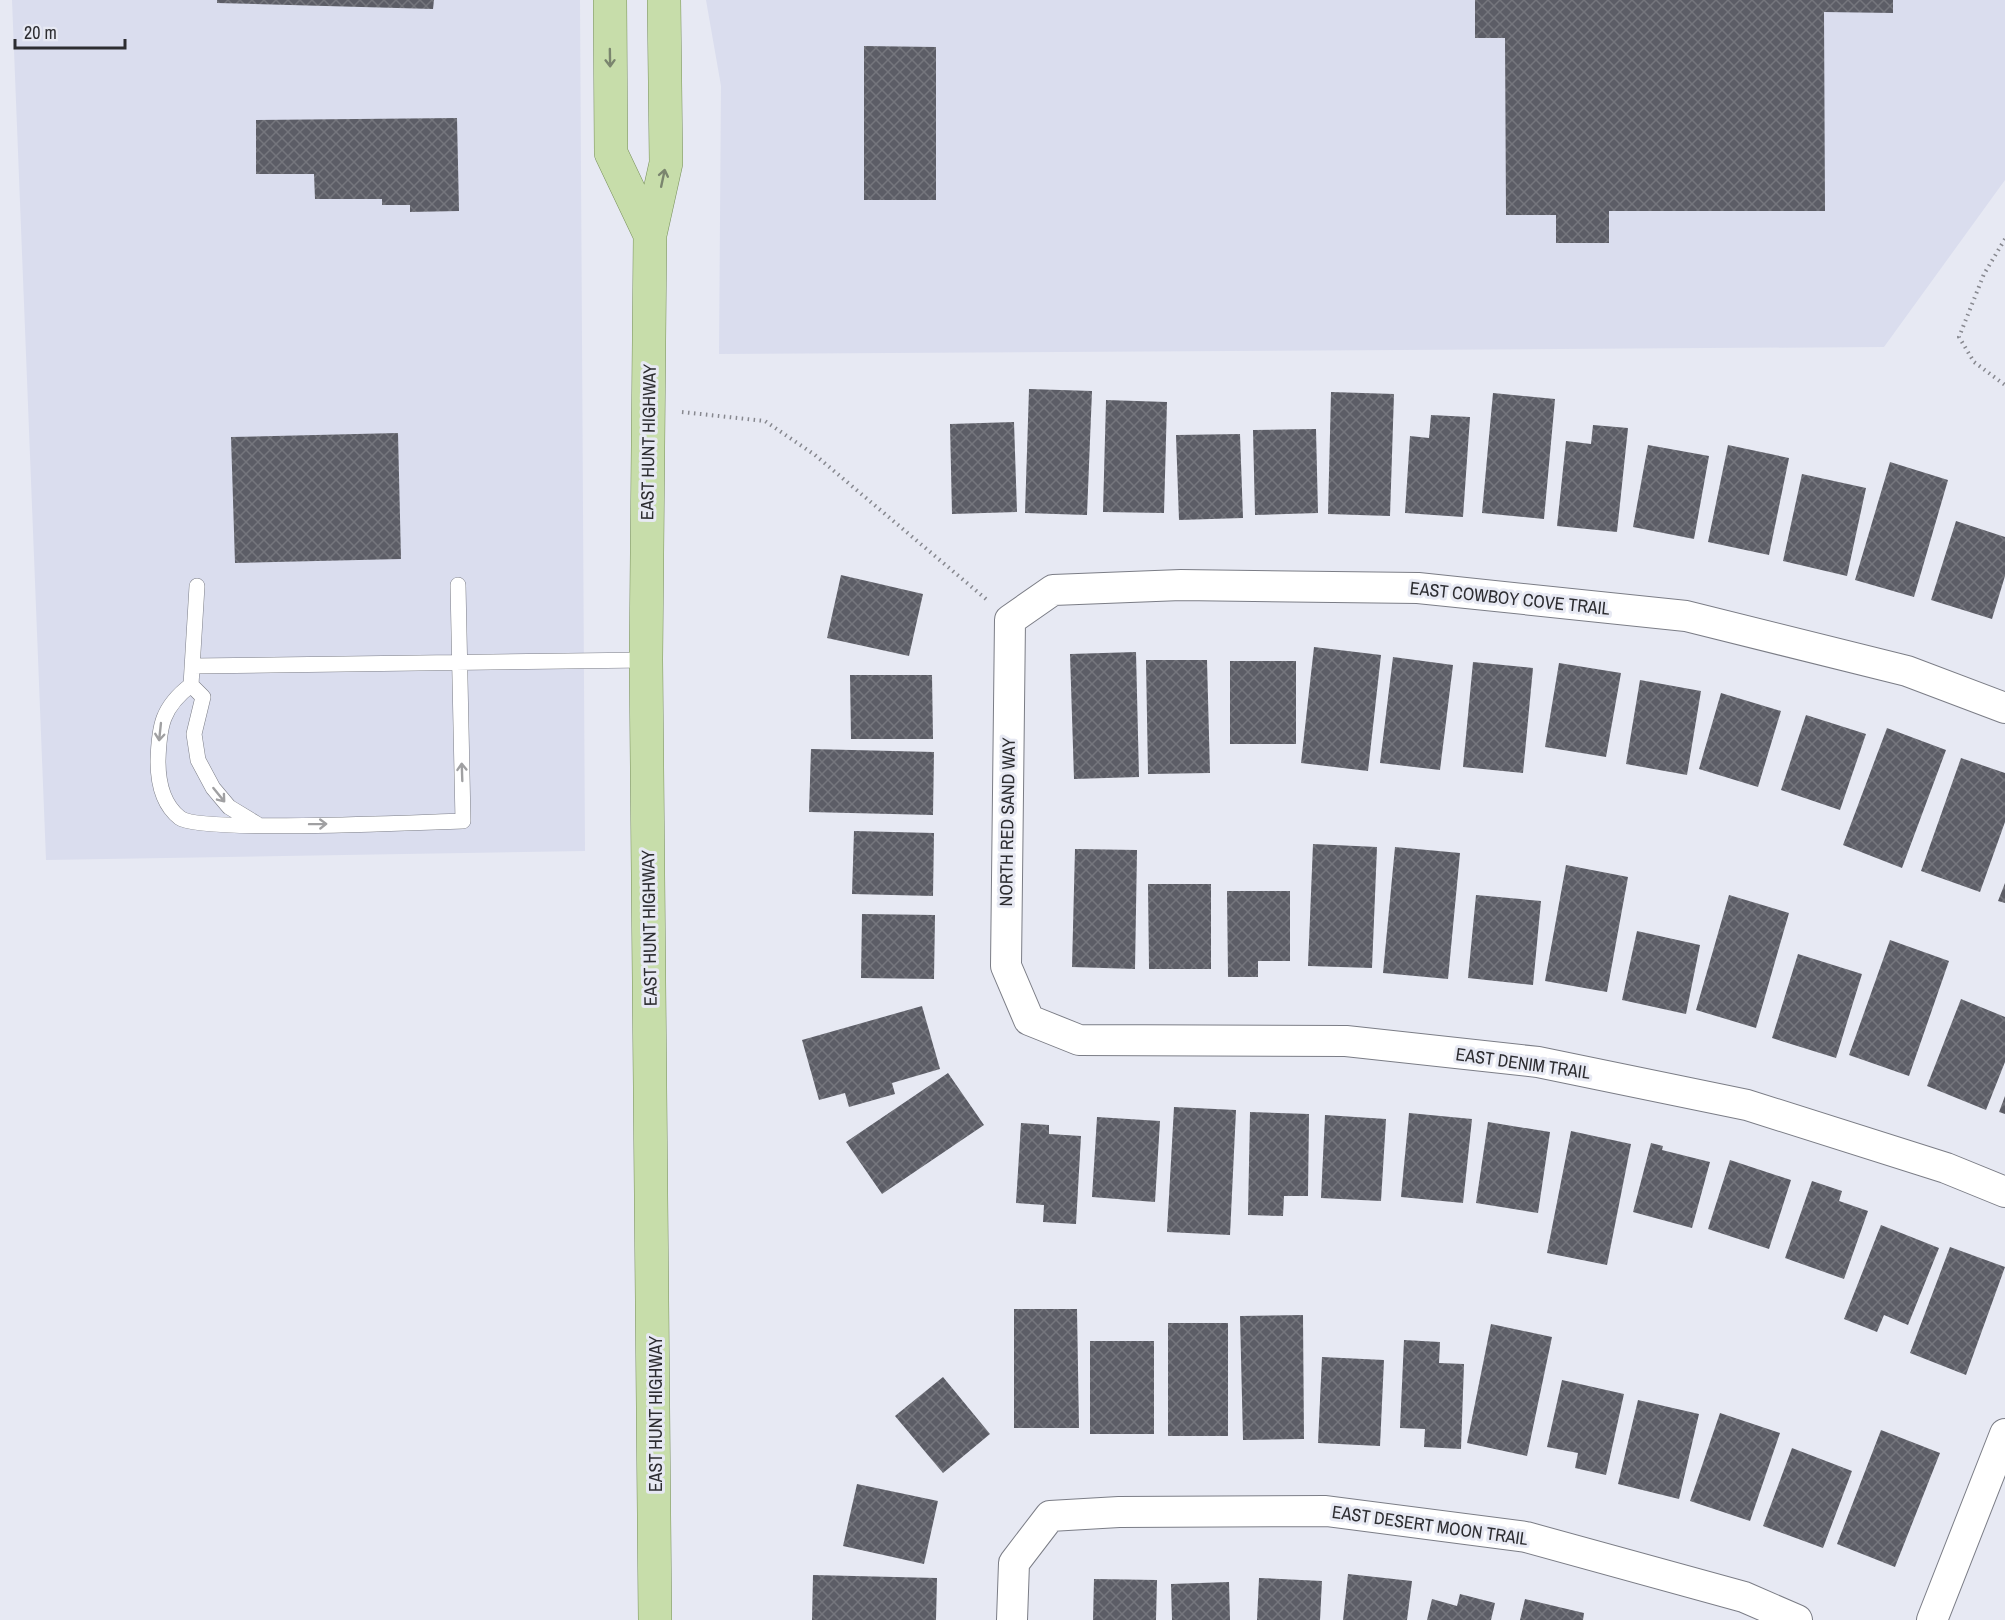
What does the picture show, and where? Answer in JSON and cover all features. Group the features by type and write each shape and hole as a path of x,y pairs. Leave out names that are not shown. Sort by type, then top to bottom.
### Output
{"main road":[{"name":"EAST HUNT HIGHWAY","path":"609,0 611,153 650,236"},
{"name":"EAST HUNT HIGHWAY","path":"656,1620 646,660 650,236 666,163 664,0"}],"street":[{"name":"EAST COWBOY COVE TRAIL","path":"1010,620 1053,590 1180,585 1418,588 1686,616 1907,670 2005,708"},
{"name":"NORTH RED SAND WAY","path":"1010,620 1006,966 1029,1020"},
{"name":"EAST DENIM TRAIL","path":"1029,1020 1079,1040 1346,1041 1538,1062 1747,1105 1946,1168 2005,1192"},
{"path":"1932,1620 2005,1434"},
{"name":"EAST DESERT MOON TRAIL","path":"1012,1620 1014,1563 1050,1516 1119,1512 1326,1511 1514,1535 1744,1598 1797,1620"}],"lane":[{"path":"197,586 191,686 174,698 161,723 158,776 164,800 182,819 208,823 259,825 463,821 458,585"},
{"path":"193,666 646,660"},
{"path":"191,686 203,697 194,734 198,760 213,788 229,807 259,825"}],"path":[{"path":"2005,239 1984,274 1959,337 1974,362 2005,385"},
{"path":"649,409 765,420 815,455 1010,620"}],"shaded area":[{"path":"12,0 580,0 585,851 46,860"},
{"path":"706,0 2005,0 2005,180 1884,347 719,354 721,86"}],"building":[{"path":"217,0 434,0 433,9 217,3"},
{"path":"1475,0 1893,0 1893,13 1824,12 1825,211 1609,211 1609,243 1556,243 1556,215 1506,215 1505,38 1475,38"},
{"path":"864,46 936,47 936,200 864,200"},
{"path":"457,118 459,211 410,212 410,205 382,205 382,199 315,199 314,174 256,174 256,120"},
{"path":"1029,389 1092,391 1087,515 1025,513"},
{"path":"1331,392 1394,394 1390,516 1328,514"},
{"path":"1493,393 1555,399 1544,519 1482,513"},
{"path":"1106,400 1167,402 1164,513 1103,512"},
{"path":"1431,415 1470,417 1463,517 1405,513 1410,436 1429,438"},
{"path":"1014,422 1017,512 952,514 950,424"},
{"path":"1593,425 1628,428 1617,532 1557,526 1566,441 1591,444"},
{"path":"1316,429 1318,513 1255,515 1253,430"},
{"path":"398,433 401,559 235,563 231,437"},
{"path":"1240,434 1243,518 1179,520 1176,435"},
{"path":"1648,445 1709,456 1694,539 1633,527"},
{"path":"1728,445 1789,458 1769,555 1708,542"},
{"path":"1890,462 1948,480 1914,597 1855,580"},
{"path":"1802,474 1866,488 1847,576 1783,561"},
{"path":"1956,521 2005,537 2005,576 1992,619 1931,600"},
{"path":"841,575 923,594 909,656 827,638"},
{"path":"1314,647 1381,655 1368,771 1301,763"},
{"path":"1136,652 1139,777 1074,779 1070,654"},
{"path":"1393,657 1453,665 1440,770 1380,763"},
{"path":"1146,660 1207,660 1210,773 1148,774"},
{"path":"1230,661 1296,661 1296,744 1230,744"},
{"path":"1473,662 1533,668 1523,773 1463,767"},
{"path":"1559,663 1621,673 1606,757 1545,747"},
{"path":"850,675 932,675 933,739 851,739"},
{"path":"1640,680 1701,691 1687,775 1626,764"},
{"path":"1721,693 1781,711 1758,787 1699,769"},
{"path":"1806,715 1866,734 1840,810 1781,790"},
{"path":"1887,728 1946,750 1902,868 1843,845"},
{"path":"811,749 934,752 933,815 809,812"},
{"path":"1961,758 2005,773 2005,822 1980,892 1921,871"},
{"path":"854,831 934,833 933,896 852,894"},
{"path":"1313,844 1377,847 1372,968 1308,966"},
{"path":"1395,847 1460,853 1448,979 1383,973"},
{"path":"1075,849 1137,850 1135,969 1072,967"},
{"path":"1566,865 1628,877 1607,992 1545,981"},
{"path":"2005,883 2005,903 1998,901"},
{"path":"1148,884 1211,884 1211,969 1149,969"},
{"path":"1227,891 1290,891 1290,961 1258,961 1258,977 1228,977"},
{"path":"1476,895 1541,901 1533,985 1468,978"},
{"path":"1729,895 1789,913 1756,1028 1696,1010"},
{"path":"862,914 935,915 934,979 861,978"},
{"path":"1637,931 1700,945 1686,1014 1622,1000"},
{"path":"1890,940 1949,961 1909,1076 1849,1055"},
{"path":"1798,954 1862,974 1836,1058 1772,1038"},
{"path":"1961,999 2005,1017 2005,1062 1986,1110 1927,1086"},
{"path":"922,1006 940,1069 892,1083 895,1094 849,1107 845,1093 819,1100 802,1040"},
{"path":"948,1073 984,1125 882,1194 846,1142"},
{"path":"2005,1096 2005,1114 1999,1112"},
{"path":"1174,1107 1236,1110 1230,1235 1167,1232"},
{"path":"1250,1112 1309,1114 1308,1196 1284,1196 1283,1216 1248,1215"},
{"path":"1409,1113 1472,1119 1463,1203 1401,1197"},
{"path":"1325,1115 1386,1119 1381,1201 1321,1198"},
{"path":"1097,1117 1160,1121 1155,1202 1092,1197"},
{"path":"1488,1122 1550,1132 1538,1213 1476,1203"},
{"path":"1021,1123 1049,1125 1049,1134 1081,1136 1076,1224 1043,1222 1044,1205 1016,1203"},
{"path":"1571,1131 1631,1144 1607,1265 1547,1253"},
{"path":"1651,1143 1663,1146 1662,1150 1710,1162 1692,1228 1633,1212"},
{"path":"1730,1160 1791,1180 1769,1249 1708,1229"},
{"path":"1812,1181 1842,1191 1839,1201 1868,1211 1844,1279 1785,1258"},
{"path":"1881,1225 1939,1248 1908,1325 1884,1315 1877,1332 1844,1319"},
{"path":"1950,1247 2005,1267 1966,1375 1910,1353"},
{"path":"1014,1309 1077,1309 1079,1428 1014,1428"},
{"path":"1303,1315 1304,1439 1243,1440 1240,1316"},
{"path":"1168,1323 1228,1323 1228,1436 1168,1436"},
{"path":"1491,1324 1552,1337 1527,1456 1467,1443"},
{"path":"1404,1340 1440,1342 1439,1363 1464,1364 1461,1449 1424,1447 1425,1429 1400,1428"},
{"path":"1090,1341 1154,1341 1154,1434 1090,1434"},
{"path":"1322,1357 1384,1360 1380,1446 1318,1443"},
{"path":"943,1377 990,1434 943,1473 895,1416"},
{"path":"1562,1380 1624,1394 1606,1475 1575,1468 1578,1453 1547,1447"},
{"path":"1638,1400 1699,1414 1679,1499 1618,1484"},
{"path":"1720,1413 1780,1433 1750,1521 1690,1501"},
{"path":"1881,1430 1940,1453 1895,1567 1837,1544"},
{"path":"1792,1448 1852,1471 1823,1548 1763,1526"},
{"path":"857,1484 938,1501 924,1564 843,1546"},
{"path":"1348,1574 1412,1581 1407,1620 1343,1620"},
{"path":"813,1575 937,1578 936,1620 812,1620"},
{"path":"1259,1578 1322,1581 1320,1620 1257,1620"},
{"path":"1094,1579 1157,1580 1156,1620 1093,1620"},
{"path":"1229,1582 1230,1620 1172,1620 1171,1584"},
{"path":"1460,1594 1495,1603 1491,1620 1427,1620 1432,1599 1457,1606"},
{"path":"1525,1599 1584,1613 1583,1620 1520,1620"}]}
